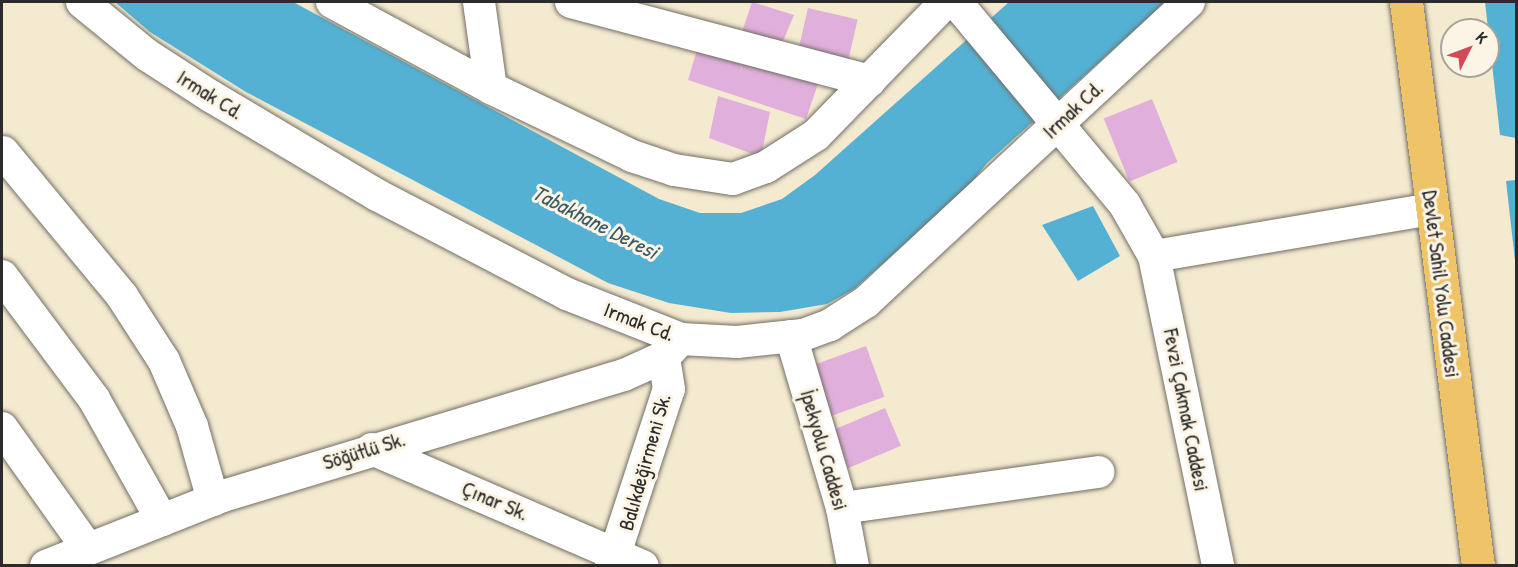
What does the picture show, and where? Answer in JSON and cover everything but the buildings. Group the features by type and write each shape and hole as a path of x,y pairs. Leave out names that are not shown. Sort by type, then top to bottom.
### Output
{"main road":[{"name":"Devlet Sahil Yolu Caddesi","path":"1390,2 1478,566"},
{"name":"Devlet Sahil Yolu Caddesi","path":"1406,2 1423,211 1461,566"}],"street":[{"name":"Irmak Cd.","path":"82,2 147,55 377,195 672,348 791,336 830,324 866,302 1054,116 1189,2"},
{"path":"332,2 491,88 632,156 674,170 733,179 766,167 816,135 870,81 956,6"},
{"path":"479,2 491,88"},
{"path":"571,2 870,81"},
{"name":"Fevzi Çakmak Caddesi","path":"956,6 1054,116 1125,205 1154,256 1218,566"},
{"path":"3,152 122,296 164,361 192,426 213,500"},
{"path":"1154,256 1423,211"},
{"path":"2,276 94,399 162,520"},
{"name":"İpekyolu Caddesi","path":"791,336 842,508 853,566"},
{"name":"Söğütlü Sk.","path":"46,566 213,500 372,448 624,375 672,348"},
{"name":"Balıkdeğirmeni Sk.","path":"624,561 669,389 672,348"},
{"path":"2,428 88,549"},
{"name":"Çınar Sk.","path":"372,448 624,561"},
{"path":"842,508 1098,472"}],"water":[{"name":"Tabakhane Deresi","path":"115,2 293,2 659,199 700,213 741,213 782,199 815,175 1009,2 1166,2 987,163 964,192 854,289 827,304 780,312 731,313 669,303 608,283 246,92 150,32"},
{"path":"1485,2 1516,2 1516,138 1500,135 1494,78 1500,78 1500,18 1487,18"},
{"path":"1516,180 1516,269 1506,181"},
{"path":"1093,206 1120,256 1078,281 1042,225"}]}
